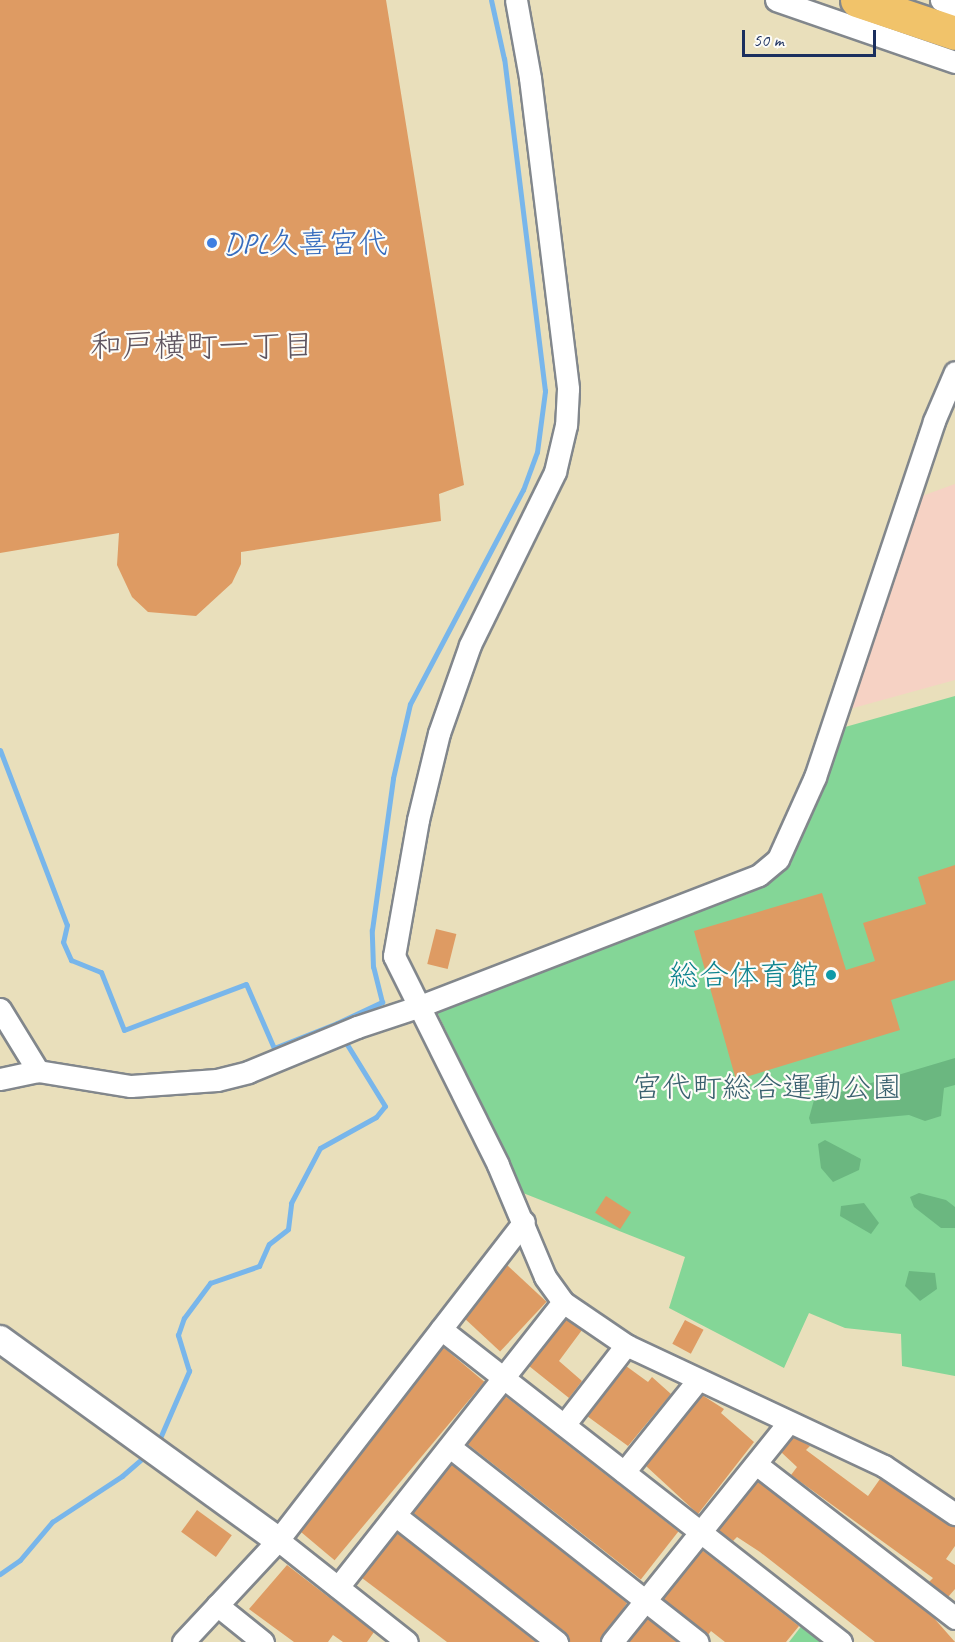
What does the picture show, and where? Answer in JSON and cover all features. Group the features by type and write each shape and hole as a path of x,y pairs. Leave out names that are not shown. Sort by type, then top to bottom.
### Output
{"highway":[{"path":"857,0 955,33"}],"street":[{"path":"516,0 531,78 568,389 566,424 555,472 470,645 439,733 418,820 394,956 524,1222 545,1277 563,1302 626,1345 788,1423 884,1466 955,1514"},
{"path":"776,0 955,62"},
{"path":"941,0 955,6"},
{"path":"0,1079 38,1071 131,1086 217,1080 248,1072 357,1026 420,1006 759,875 778,859 814,777 934,421 955,372"},
{"path":"0,1009 38,1071"},
{"path":"183,1642 278,1540 524,1222"},
{"path":"339,1587 563,1302"},
{"path":"441,1329 841,1642"},
{"path":"0,1339 278,1540 407,1642"},
{"path":"564,1425 626,1345"},
{"path":"624,1472 698,1380"},
{"path":"612,1642 788,1423"},
{"path":"450,1447 698,1642"},
{"path":"756,1464 954,1616"},
{"path":"395,1515 557,1642"},
{"path":"217,1605 264,1642"}],"shaded area":[{"path":"955,484 955,680 846,710 922,496"}],"green space":[{"name":"宮代町総合運動公園","path":"955,696 955,1376 902,1366 901,1334 845,1328 809,1313 784,1368 669,1308 685,1257 523,1193 437,1012 442,1005 750,893 779,874 798,845 838,729"},
{"path":"955,1058 955,1085 944,1088 941,1116 925,1121 909,1115 811,1124 809,1118 814,1100"},
{"path":"825,1140 861,1159 859,1170 833,1182 821,1168 818,1144"},
{"path":"919,1193 946,1200 955,1207 955,1228 941,1228 914,1207 910,1197"},
{"path":"864,1203 879,1223 871,1234 840,1216 841,1206"},
{"path":"909,1271 935,1273 937,1289 920,1301 905,1286"},
{"path":"803,1624 826,1642 789,1642"}],"building":[{"name":"DPL久喜宮代","path":"0,0 386,0 464,485 439,494 441,521 241,552 241,564 232,583 196,616 148,612 132,597 117,565 119,533 0,553"},
{"name":"総合体育館","path":"955,865 955,980 891,1000 900,1030 736,1080 694,931 822,893 846,970 875,961 863,923 926,904 918,877"},
{"path":"436,929 456,934 448,969 427,964"},
{"path":"606,1196 631,1212 620,1229 595,1213"},
{"path":"507,1265 546,1302 500,1352 461,1315"},
{"path":"566,1319 582,1330 559,1361 582,1381 569,1398 529,1366"},
{"path":"685,1320 704,1330 691,1354 672,1344"},
{"path":"443,1347 484,1382 335,1560 293,1525"},
{"path":"626,1366 648,1382 652,1377 671,1394 628,1446 587,1416"},
{"path":"702,1395 724,1409 721,1413 754,1442 698,1514 646,1466"},
{"path":"505,1396 678,1531 641,1580 467,1444"},
{"path":"793,1437 810,1446 806,1450 868,1496 880,1479 955,1527 955,1546 946,1559 955,1565 955,1589 948,1597 929,1582 933,1578 791,1475 797,1467 781,1452"},
{"path":"451,1464 627,1603 600,1642 569,1642 565,1632 413,1513"},
{"path":"758,1481 933,1617 955,1642 875,1642 760,1552 737,1537 733,1541 718,1530"},
{"path":"197,1510 232,1535 216,1557 181,1532"},
{"path":"397,1533 536,1642 447,1642 362,1578"},
{"path":"702,1550 799,1626 786,1642 725,1642 711,1631 708,1635 663,1599"},
{"path":"287,1565 374,1632 367,1642 343,1642 333,1635 328,1642 294,1642 249,1609"},
{"path":"647,1618 677,1642 628,1642"}],"waterway":[{"path":"339,1029 337,1023 382,1002 373,967 372,930 393,778 410,704 523,490 537,452 545,391 504,59 491,0"},
{"path":"0,750 67,925 63,942 71,960 101,972 124,1030 246,984 274,1048 337,1023"},
{"path":"157,1445 189,1371 178,1335 184,1318 210,1283 259,1266 269,1244 288,1229 291,1203 320,1148 376,1117 385,1106 343,1038"},
{"path":"0,1574 20,1560 52,1522 122,1476 148,1453"}],"place":[{"name":"DPL久喜宮代","path":"212,243"},
{"name":"総合体育館","path":"831,975"}],"district":[{"name":"和戸横町一丁目","path":"202,346"}]}
